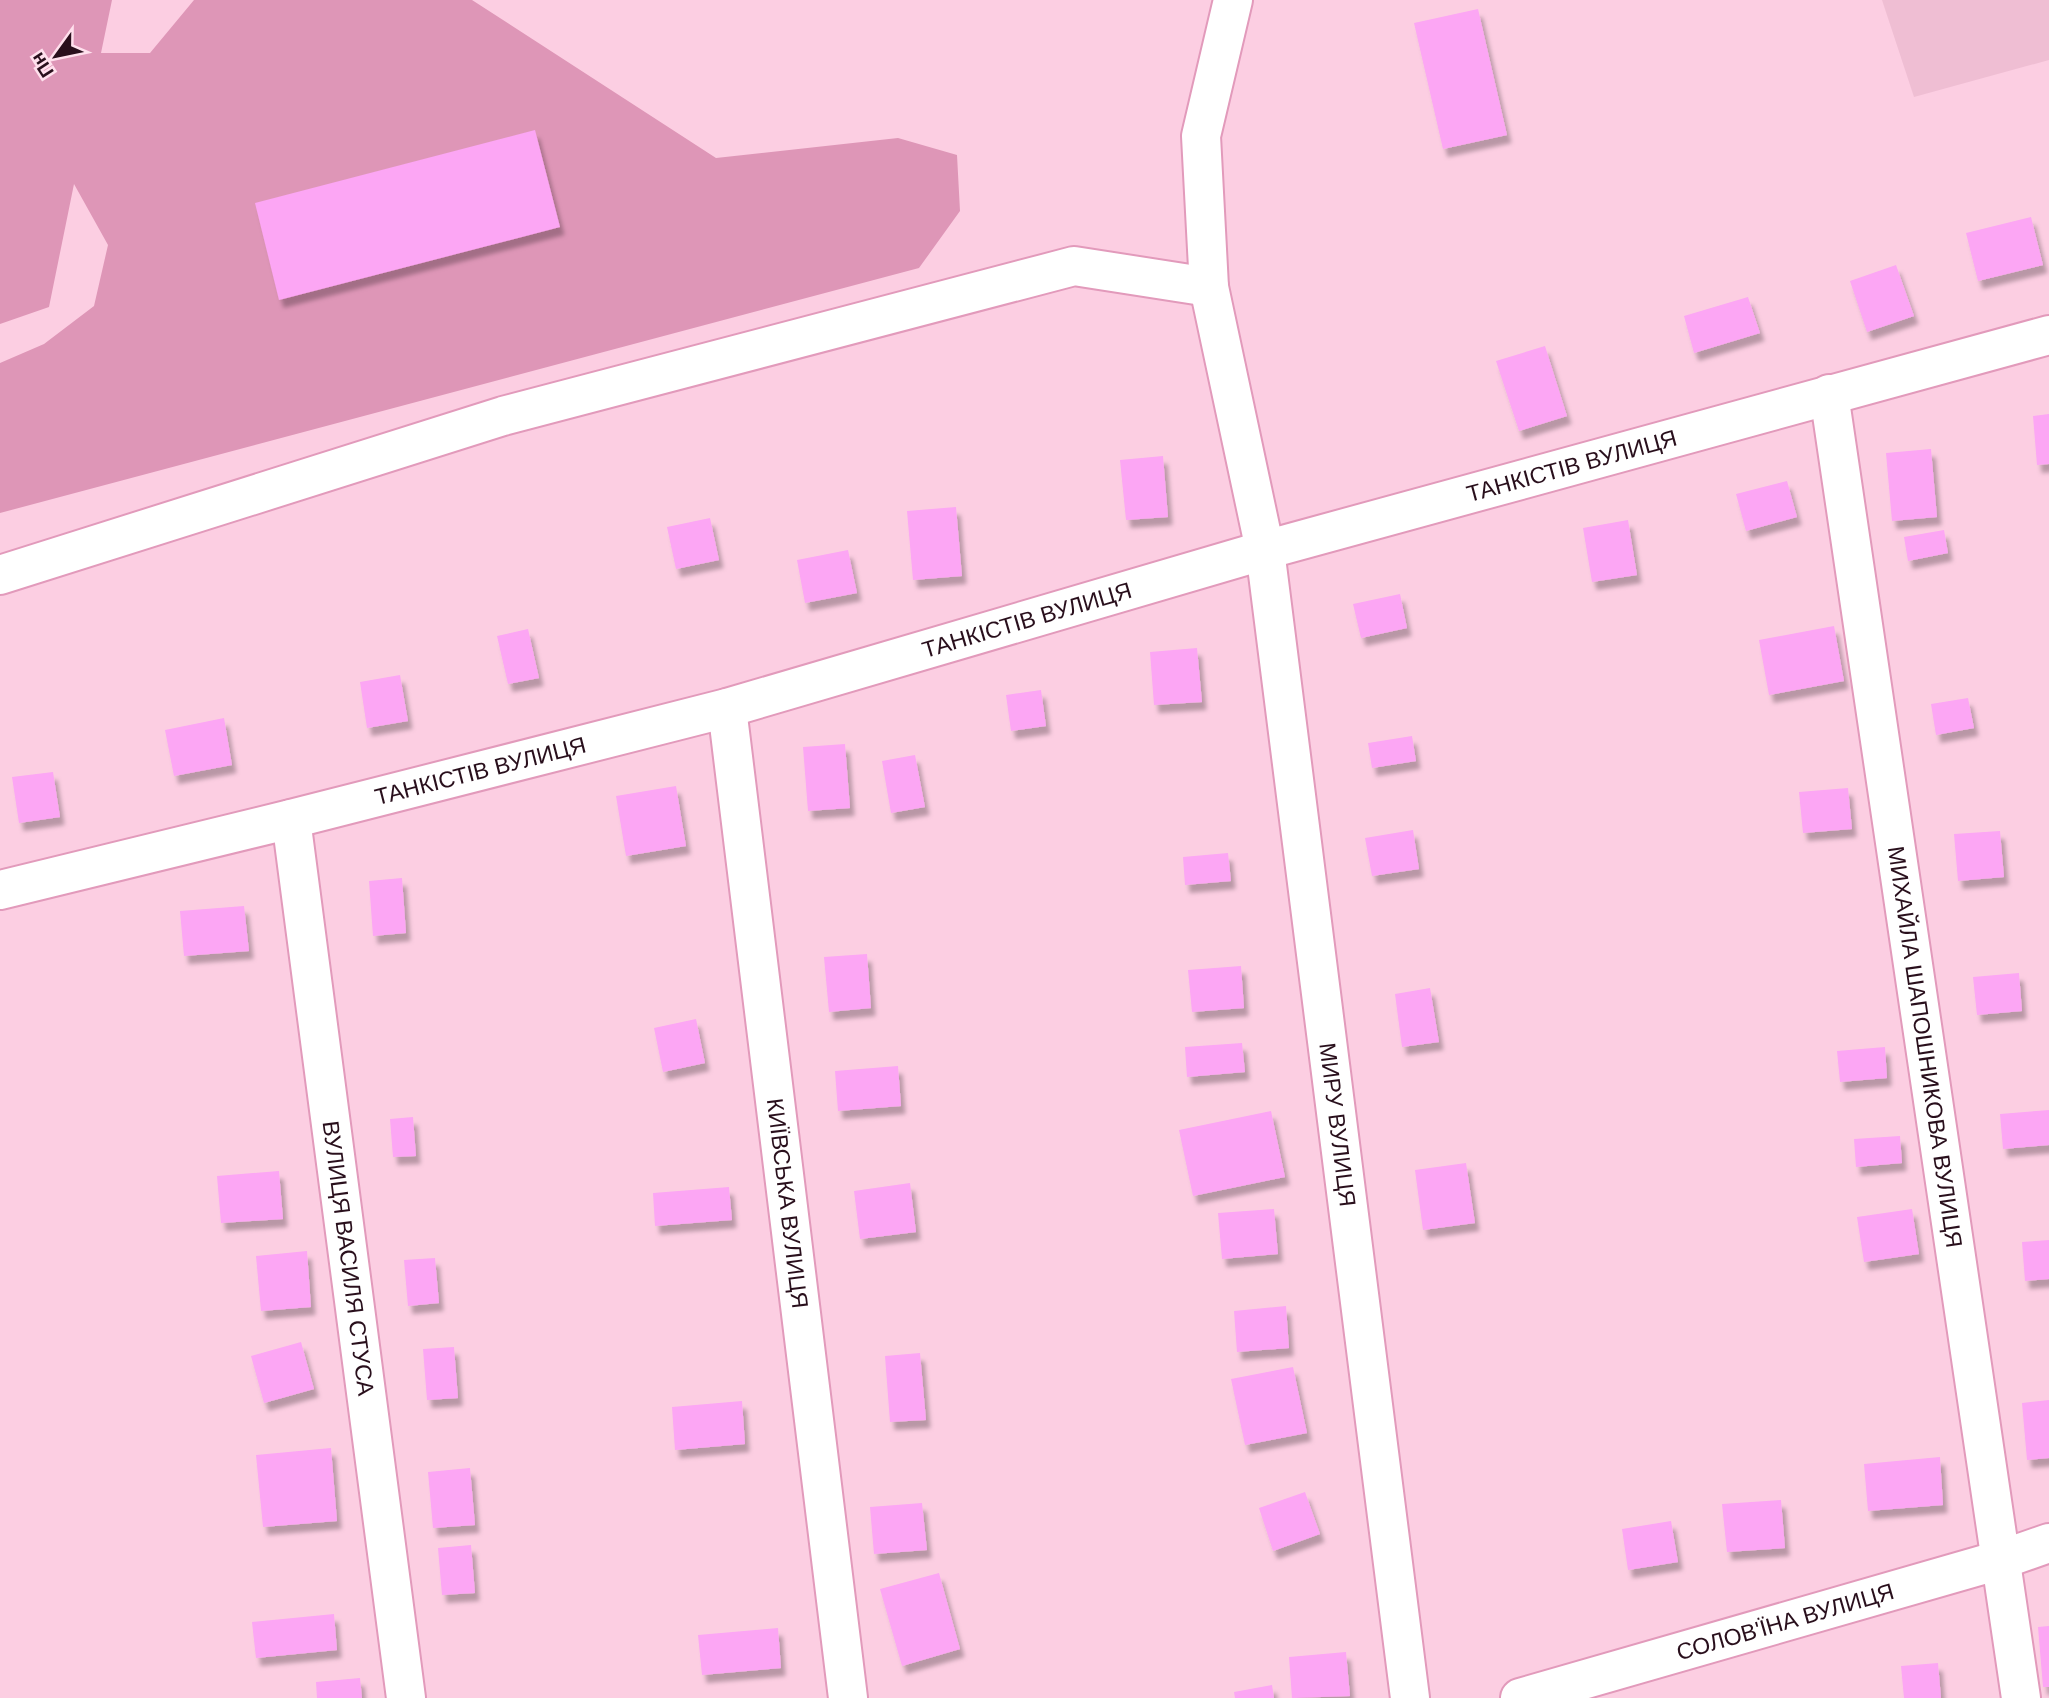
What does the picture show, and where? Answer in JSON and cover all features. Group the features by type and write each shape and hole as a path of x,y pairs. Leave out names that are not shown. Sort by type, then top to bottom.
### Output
{"street":[{"name":"МИРУ ВУЛИЦЯ","path":"1234,0 1201,136 1209,287 1265,550 1410,1698"},
{"path":"0,575 503,416 1074,266 1209,287"},
{"name":"ТАНКІСТІВ ВУЛИЦЯ","path":"0,890 727,708 1265,550 2049,335"},
{"name":"МИХАЙЛА ШАПОШНИКОВА ВУЛИЦЯ","path":"1829,394 2003,1559 2021,1698"},
{"name":"КИЇВСЬКА ВУЛИЦЯ","path":"727,708 848,1698"},
{"name":"ВУЛИЦЯ ВАСИЛЯ СТУСА","path":"291,819 406,1698"},
{"name":"СОЛОВ'ЇНА ВУЛИЦЯ","path":"1520,1698 2003,1559 2049,1543"}],"shaded area":[{"path":"0,0 112,0 101,53 150,53 194,0 472,0 716,158 898,138 957,155 960,211 919,268 0,513 0,363 44,344 94,306 108,245 74,184 49,307 0,324"},
{"path":"1882,0 2049,0 2049,60 1914,97"}],"building":[{"path":"1478,9 1507,135 1443,149 1414,23"},
{"path":"535,130 560,227 279,300 255,203"},
{"path":"2031,217 2043,265 1978,281 1966,233"},
{"path":"1896,265 1914,316 1867,332 1850,281"},
{"path":"1748,297 1760,333 1694,353 1684,316"},
{"path":"1545,346 1567,416 1519,431 1496,361"},
{"path":"2049,414 2049,464 2037,465 2033,416"},
{"path":"1931,449 1937,517 1892,521 1886,453"},
{"path":"1163,456 1168,517 1126,520 1120,460"},
{"path":"1787,481 1797,517 1746,531 1736,494"},
{"path":"956,507 962,576 913,580 907,511"},
{"path":"710,518 719,560 676,569 667,527"},
{"path":"1628,520 1637,575 1592,582 1583,528"},
{"path":"1944,530 1948,553 1908,561 1904,537"},
{"path":"848,550 857,593 805,603 797,560"},
{"path":"1400,594 1407,628 1361,638 1353,604"},
{"path":"1834,626 1844,681 1769,695 1759,640"},
{"path":"528,629 539,678 508,684 497,636"},
{"path":"1197,648 1202,702 1154,705 1150,652"},
{"path":"400,675 408,721 367,728 360,682"},
{"path":"1041,690 1046,726 1011,731 1006,695"},
{"path":"1968,698 1974,728 1936,735 1931,704"},
{"path":"224,718 232,765 174,776 165,730"},
{"path":"1412,736 1416,761 1372,768 1368,743"},
{"path":"845,744 850,808 808,811 803,747"},
{"path":"915,755 925,807 891,813 882,761"},
{"path":"53,772 60,817 19,823 12,777"},
{"path":"676,786 686,846 626,856 616,796"},
{"path":"1848,788 1852,829 1803,833 1799,792"},
{"path":"1413,830 1419,869 1372,876 1365,838"},
{"path":"2000,831 2004,877 1958,881 1954,834"},
{"path":"1228,853 1231,881 1185,885 1183,857"},
{"path":"402,878 406,933 373,936 369,881"},
{"path":"244,906 249,951 184,956 180,911"},
{"path":"867,954 871,1008 829,1012 824,957"},
{"path":"1241,966 1244,1008 1192,1012 1188,970"},
{"path":"2019,973 2022,1011 1977,1015 1973,977"},
{"path":"1430,988 1439,1042 1402,1047 1395,994"},
{"path":"696,1019 705,1063 663,1072 654,1028"},
{"path":"1242,1043 1245,1072 1187,1077 1185,1047"},
{"path":"1885,1047 1887,1078 1840,1082 1837,1051"},
{"path":"898,1066 901,1106 838,1111 835,1071"},
{"path":"2049,1110 2049,1145 2003,1149 2000,1114"},
{"path":"1271,1111 1285,1177 1193,1196 1179,1130"},
{"path":"413,1117 416,1156 393,1157 390,1119"},
{"path":"1900,1136 1902,1163 1856,1167 1854,1139"},
{"path":"1466,1163 1475,1223 1423,1230 1415,1170"},
{"path":"279,1171 283,1219 221,1223 217,1176"},
{"path":"910,1183 916,1232 860,1239 854,1191"},
{"path":"729,1187 732,1220 655,1226 653,1193"},
{"path":"1274,1209 1278,1254 1222,1259 1218,1213"},
{"path":"1912,1209 1919,1254 1864,1262 1857,1217"},
{"path":"2049,1240 2049,1279 2025,1281 2022,1242"},
{"path":"307,1251 311,1307 261,1311 256,1256"},
{"path":"435,1258 439,1303 408,1306 404,1260"},
{"path":"1286,1306 1289,1348 1237,1352 1234,1311"},
{"path":"301,1342 314,1389 264,1403 251,1356"},
{"path":"454,1347 458,1398 427,1400 423,1349"},
{"path":"920,1353 926,1420 890,1422 885,1356"},
{"path":"1293,1367 1307,1433 1245,1445 1231,1379"},
{"path":"2049,1400 2049,1458 2027,1460 2022,1403"},
{"path":"742,1401 745,1444 675,1450 672,1407"},
{"path":"331,1448 337,1521 263,1527 256,1455"},
{"path":"1940,1457 1943,1505 1868,1511 1864,1464"},
{"path":"470,1468 475,1525 433,1528 428,1472"},
{"path":"1305,1492 1320,1534 1273,1551 1259,1508"},
{"path":"1781,1500 1785,1548 1727,1552 1722,1504"},
{"path":"922,1503 927,1550 874,1554 870,1507"},
{"path":"1671,1521 1678,1562 1628,1570 1622,1529"},
{"path":"471,1545 475,1593 442,1595 438,1548"},
{"path":"939,1573 960,1649 902,1666 880,1589"},
{"path":"334,1614 337,1650 256,1658 252,1622"},
{"path":"2049,1626 2049,1687 2043,1687 2038,1627"},
{"path":"778,1628 781,1668 702,1675 698,1635"},
{"path":"1346,1652 1350,1696 1292,1698 1289,1657"},
{"path":"1938,1663 1941,1698 1904,1698 1901,1666"},
{"path":"360,1678 362,1698 317,1698 316,1682"},
{"path":"1272,1685 1274,1698 1235,1698 1234,1692"}]}
